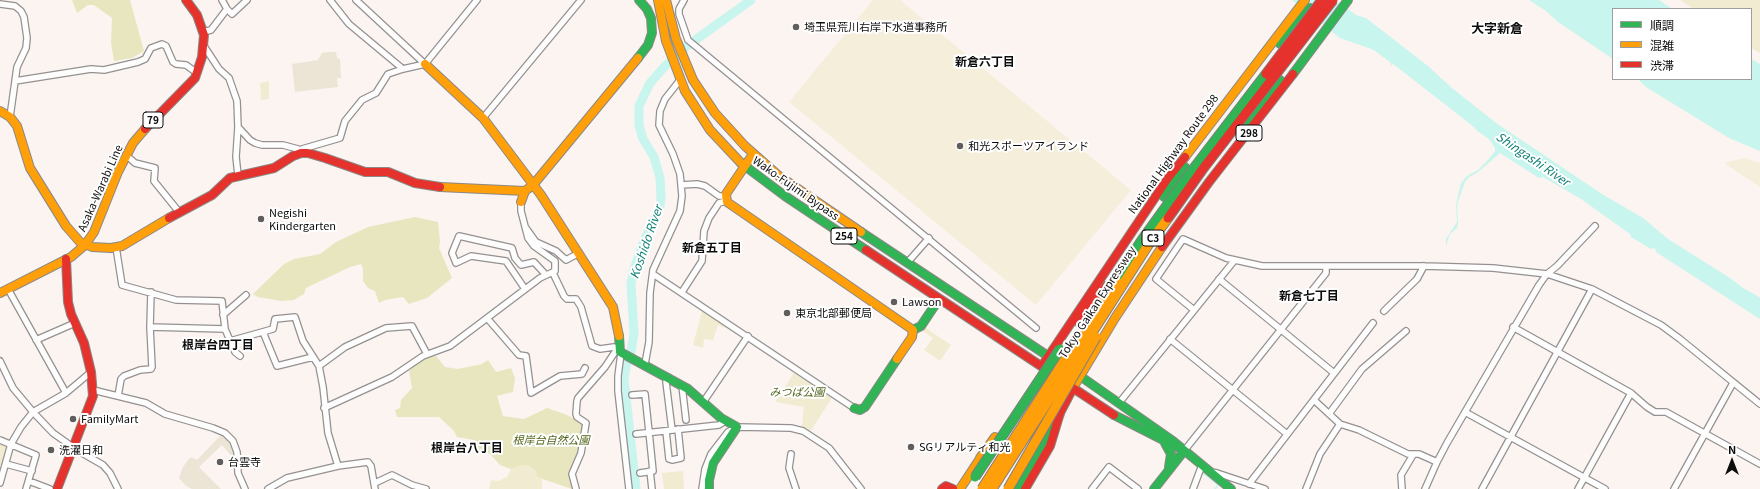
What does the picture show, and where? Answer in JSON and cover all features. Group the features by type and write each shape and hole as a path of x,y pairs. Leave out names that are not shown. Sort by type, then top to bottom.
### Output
{"main road":[{"name":"Asaka-Warabi Line","path":"4,291 75,254 86,245 94,232 115,177 126,155 147,126 187,87 197,73 201,63 204,46 202,30 197,15 186,0"},
{"path":"522,202 525,191 533,185 648,45 652,33 651,18 647,9 639,0"},
{"name":"Wako-Fujimi Bypass","path":"658,0 670,54 689,98 705,123 744,167 778,192 1123,421 1182,450"},
{"name":"Wako-Fujimi Bypass","path":"666,0 678,46 700,91 715,113 753,154 794,186 906,263 1048,357 1080,376 1173,440 1182,450"},
{"name":"National Highway Route 298","path":"983,454 1168,178 1305,0"},
{"path":"1068,327 1075,321 1160,202 1273,52 1317,0"},
{"name":"Tokyo Gaikan Expressway","path":"982,489 1065,357 1142,240 1194,168 1322,0"},
{"name":"Tokyo Gaikan Expressway","path":"992,489 1134,266 1202,170 1333,0"},
{"path":"1149,266 1164,239 1208,175 1291,67 1338,0"},
{"name":"298","path":"1073,388 1115,318 1149,266 1209,182 1275,99 1348,0"},
{"path":"425,64 483,118 533,185 613,307 618,327 621,352 668,377 704,401 725,421 737,426 713,463 709,480 709,489"},
{"path":"0,111 10,117 18,130 26,161 66,226 77,239 86,245 100,248 122,246 179,212 212,195 228,180 238,175 274,168 293,156 301,153 312,154 365,172 388,172 415,183 427,186 525,191"},
{"path":"753,154 726,199 913,330"},
{"path":"975,477 1060,349 1142,240"},
{"path":"57,489 92,401 93,390 84,343 68,302 66,259"},
{"path":"1008,489 1083,360 1134,266"},
{"path":"913,330 921,326 938,299"},
{"path":"1050,372 1063,366 1082,346 1115,318"},
{"path":"854,408 860,410 865,407 912,338 913,330"},
{"path":"1016,489 1073,388"},
{"path":"1025,489 1050,446 1060,413"},
{"path":"1162,440 1171,452 1169,470"},
{"path":"1154,489 1182,450 1231,489"},
{"path":"942,489 946,486 953,489 983,454"},
{"path":"960,489 983,454"}],"street":[{"path":"222,0 232,14 247,0"},
{"path":"330,0 349,24 366,40 403,69"},
{"path":"356,0 425,64"},
{"path":"238,127 250,140 255,143 262,145 283,145 298,149 301,153 302,149 340,138 345,121 362,100 376,93 388,74 425,64 477,0"},
{"path":"483,118 581,0"},
{"path":"684,0 679,8 679,14 688,40 1036,328"},
{"path":"0,4 15,6 20,11 24,17 27,38 26,48 17,67 10,117"},
{"path":"202,30 211,30 227,9"},
{"path":"15,81 91,69 104,70 138,62 145,59 151,48 162,44 166,46 173,62 176,64 186,65 197,73"},
{"path":"204,46 219,69 229,78 237,101 238,127 236,157 238,175"},
{"path":"640,362 649,342 650,293 654,267 680,211 682,196 681,185 674,154 659,125 660,112 665,99 679,76"},
{"path":"126,155 135,163 155,168 154,181 179,212"},
{"path":"681,185 699,184 726,199"},
{"path":"682,292 702,260 704,231 709,218 719,203 726,199"},
{"path":"324,408 392,377 427,354 450,346 540,278 553,273 556,268 555,261 534,246 528,238 523,224 521,211 522,202"},
{"path":"523,224 536,242 556,251 566,260 579,253"},
{"path":"1425,489 1437,462 1465,412 1513,327 1546,274 1557,266 1595,226"},
{"path":"525,289 506,261 471,256 456,263 452,253 459,236 512,248 515,258 521,265 534,262 546,275"},
{"path":"906,263 929,238"},
{"path":"1194,310 1156,279 1183,239 1234,260 1262,266 1424,266 1493,268 1546,274 1563,278 1592,289 1660,325 1680,339 1760,404"},
{"path":"116,247 122,285 176,300 222,301 225,329 235,352 240,356"},
{"path":"1119,403 1234,260"},
{"path":"1182,450 1326,273 1326,266"},
{"path":"1384,311 1417,279 1424,266"},
{"path":"553,273 564,296 567,299 576,300 581,307 592,346 600,349 614,347 621,352"},
{"path":"653,274 854,408"},
{"path":"1219,279 1334,373"},
{"path":"1482,489 1592,289"},
{"path":"4,291 36,340 66,393"},
{"path":"118,396 121,379 124,376 140,370 151,369 152,367 150,327 151,292"},
{"path":"223,315 246,295"},
{"path":"230,341 273,329 275,319 295,317 303,341 319,366 328,433 338,466"},
{"path":"487,318 519,355 526,356 531,393 560,376 582,374 585,368"},
{"path":"36,340 75,323"},
{"path":"1249,484 1373,324"},
{"path":"319,366 345,347 386,328 412,326 427,354"},
{"path":"150,327 225,329"},
{"path":"1513,327 1631,393 1651,410 1655,412 1666,412 1760,464"},
{"path":"263,332 277,366 313,357"},
{"path":"1329,414 1362,370 1406,332"},
{"path":"704,401 748,336"},
{"path":"1170,339 1287,434"},
{"path":"576,489 572,474 581,453 586,423 577,417 577,401 605,367 614,352 621,352"},
{"path":"621,352 618,391 629,489"},
{"path":"0,361 13,388 33,412 53,433 105,467 118,489"},
{"path":"0,483 11,444 21,427 33,412 66,393 90,372"},
{"path":"668,377 666,382 672,430 681,458 672,460 668,459 672,430"},
{"path":"1674,489 1733,383"},
{"path":"682,386 686,420"},
{"path":"93,390 146,403 177,418 196,422 226,433 237,452 238,473 245,489"},
{"path":"1578,489 1631,393"},
{"path":"632,395 645,394 653,471 650,472 652,489"},
{"path":"1314,400 1340,424 1359,430 1413,455 1419,454 1437,462"},
{"path":"1465,412 1605,489"},
{"path":"636,434 719,425 725,421"},
{"path":"1306,489 1320,454 1340,424"},
{"path":"702,489 704,473 711,454 728,432 737,426 791,428 803,431 829,448 861,489"},
{"path":"0,440 36,455 26,489"},
{"path":"791,454 789,468 796,489"},
{"path":"1402,489 1401,475 1413,455"},
{"path":"268,489 287,478 338,466 368,462 371,466 375,486 392,475 412,485 426,489"},
{"path":"6,464 32,471"},
{"path":"1193,489 1202,466"},
{"path":"1092,489 1109,467 1138,489"},
{"path":"640,473 650,472"},
{"path":"1211,472 1265,489"},
{"path":"29,480 50,489"}],"green space":[{"path":"72,0 130,0 144,51 132,58 114,61 111,43 112,18 94,5 88,5 77,13"},
{"path":"1680,0 1760,0 1760,53 1752,49 1752,8 1692,8"},
{"path":"269,81 269,99 261,100 260,83"},
{"path":"415,217 438,222 440,241 439,248 452,278 427,298 409,304 403,297 385,300 379,303 375,291 368,288 363,281 363,269 361,264 350,267 306,288 304,294 294,300 281,301 258,297 253,294 284,264 294,259 320,254 336,242 368,227"},
{"path":"702,311 731,330 718,325 713,340 704,339 703,348 693,345"},
{"path":"923,326 951,345 940,361 924,350 933,338 921,330"},
{"path":"436,356 445,367 458,369 482,364 488,360 496,372 511,368 515,378 513,392 497,396 503,416 524,419 547,408 567,415 583,424 577,452 569,474 572,489 538,477 536,471 530,466 522,465 511,469 500,465 490,454 474,451 475,440 457,437 454,431 439,417 397,417 395,410 400,408 401,400 412,388 409,371 421,360"},
{"name":"みつば公園","path":"794,373 832,398 810,432 802,427 804,407 775,402"},
{"name":"根岸台自然公園","path":"547,408 567,415 577,452 569,474 572,489 542,479 542,489 489,489 491,480 498,481 507,477 511,469 519,461"},
{"path":"0,441 8,446 2,465 0,465"},
{"path":"683,471 684,489 664,489 662,473"}],"shaded area":[{"name":"和光スポーツアイランド","path":"873,0 900,0 1131,190 1036,305 789,102"},
{"path":"336,52 337,58 340,59 341,78 337,78 338,87 295,92 292,64 318,60 322,53"},
{"path":"1745,158 1760,163 1760,187 1724,163"},
{"path":"222,434 231,443 235,457 233,458 222,445 199,467 221,489 192,489 186,486 179,478 183,467 191,457 197,460"}],"water":[{"name":"Shingashi River","path":"1292,0 1336,0 1356,15 1366,18 1428,66 1452,88 1496,123 1602,194 1643,218 1668,239 1760,298 1760,319 1656,252 1655,248 1651,249 1631,237 1630,234 1581,199 1543,177 1539,178 1500,153 1477,173 1469,177 1465,182 1457,204 1458,223 1457,228 1450,234 1446,246 1446,239 1457,222 1456,204 1461,183 1467,176 1478,170 1495,151 1495,148 1490,140 1393,64 1391,66 1391,63 1374,50 1340,38"},
{"path":"1529,0 1659,0 1671,8 1612,8 1612,58 1558,22 1546,11"},
{"path":"1752,60 1760,64 1760,151 1729,138 1646,87 1639,80 1752,80"}],"waterway":[{"name":"Koshido River","path":"636,489 624,379 634,333 631,285 633,272 644,241 660,207 661,196 660,178 654,157 643,139 639,125 639,106 650,83 666,65 687,46 751,0"},
{"path":"1204,474 1218,485 1215,489"}],"traffic: fast":[{"path":"638,58 648,45 652,33 651,18 647,9 639,0"},
{"path":"1293,74 1348,0"},
{"path":"1280,44 1310,8"},
{"path":"1116,280 1142,240 1194,168 1266,74"},
{"path":"1248,122 1280,80"},
{"path":"741,163 785,196 866,250"},
{"path":"1164,197 1185,167"},
{"path":"861,232 1060,364"},
{"path":"913,330 921,326 939,299"},
{"path":"619,336 620,352 688,389 721,418 737,427 713,463 709,480 709,489"},
{"path":"975,477 1060,349"},
{"path":"854,408 860,410 865,407 897,359"},
{"path":"1080,376 1173,441 1231,489"},
{"path":"1016,489 1060,413"},
{"path":"1114,415 1181,449"},
{"path":"1165,443 1171,454 1169,467"},
{"path":"1154,489 1184,451"}],"traffic: slow":[{"path":"658,0 666,41 685,91 710,130 741,163"},
{"path":"666,0 676,39 693,80 715,113 745,146 779,176 861,232"},
{"path":"1185,157 1305,0"},
{"path":"521,202 525,191 533,185 638,58"},
{"path":"425,64 483,118 541,195 613,307 619,336"},
{"path":"0,111 10,117 17,126 30,168 66,226 80,242 92,247 111,248 122,246 169,218"},
{"path":"0,293 71,257 85,245 94,232 118,172 133,143 145,129"},
{"path":"753,154 726,194 727,202 913,330 912,337 897,359"},
{"path":"440,187 525,191"},
{"path":"992,489 1148,245 1168,218"},
{"path":"1053,374 1073,388 1115,318 1162,247"},
{"path":"982,489 1116,280"},
{"path":"1008,489 1096,337"},
{"path":"980,458 995,437"},
{"path":"960,489 983,454"}],"traffic: jam":[{"path":"145,129 195,78 202,57 204,35 197,15 186,0"},
{"path":"1266,74 1322,0"},
{"path":"1168,218 1202,170 1333,0"},
{"path":"1162,247 1209,182 1293,74"},
{"path":"169,218 212,195 230,178 274,168 293,156 301,153 308,153 325,158 365,172 388,172 415,183 440,187"},
{"path":"1044,363 1168,178 1185,157"},
{"path":"866,250 1053,374"},
{"path":"57,489 93,396 91,372 84,343 71,314 68,302 66,259"},
{"path":"1079,323 1106,286"},
{"path":"1025,489 1050,446 1060,413 1073,388 1114,415"},
{"path":"942,489 946,486 953,489"}],"place":[{"name":"埼玉県荒川右岸下水道事務所","path":"796,27"},
{"name":"和光スポーツアイランド","path":"960,146"},
{"name":"Negishi Kindergarten","path":"261,219"},
{"name":"Lawson","path":"894,302"},
{"name":"東京北部郵便局","path":"787,313"},
{"name":"FamilyMart","path":"73,419"},
{"name":"SGリアルティ和光","path":"911,447"},
{"name":"洗濯日和","path":"51,450"},
{"name":"台雲寺","path":"220,462"}],"district":[{"name":"大字新倉","path":"1497,28"},
{"name":"新倉六丁目","path":"985,61"},
{"name":"新倉五丁目","path":"712,247"},
{"name":"新倉七丁目","path":"1309,295"},
{"name":"根岸台四丁目","path":"218,344"},
{"name":"根岸台八丁目","path":"467,447"}]}
